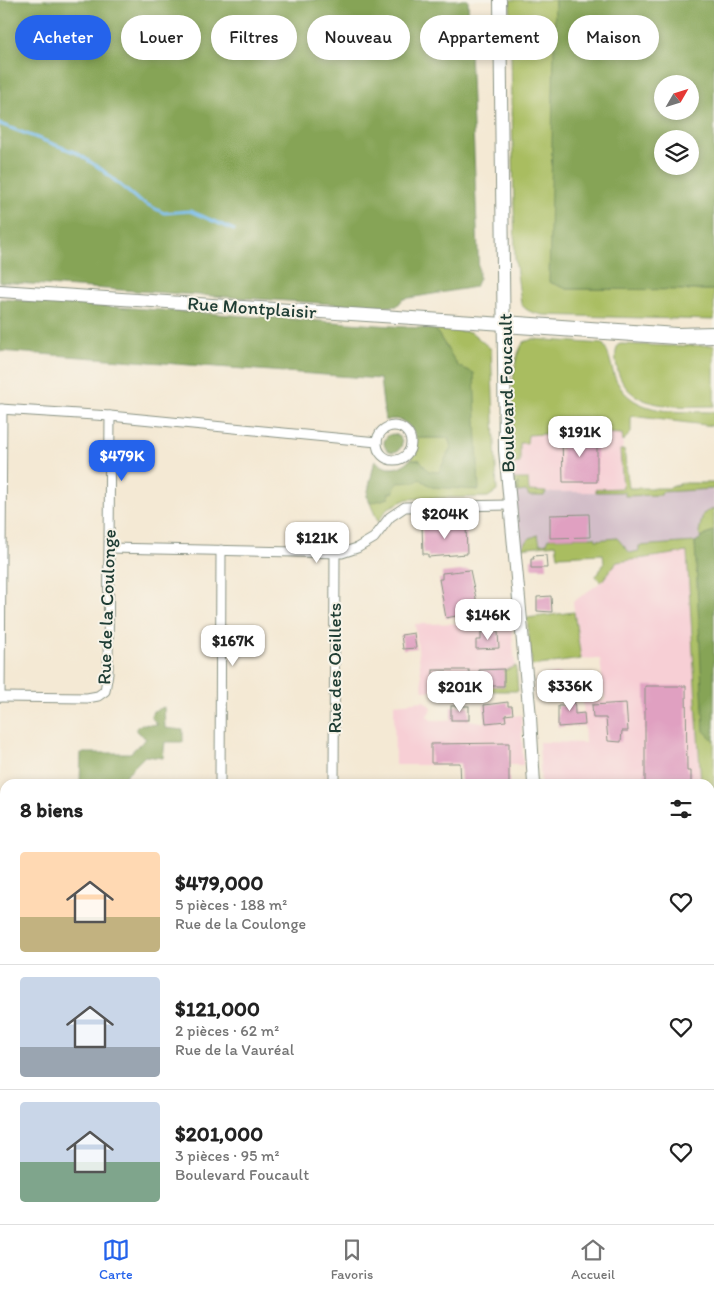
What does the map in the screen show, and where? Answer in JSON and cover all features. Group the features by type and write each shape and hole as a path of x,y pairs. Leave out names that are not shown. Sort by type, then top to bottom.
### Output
{"highway":[{"path":"504,324 676,336 714,335"}],"street":[{"name":"Boulevard Foucault","path":"500,0 504,424 509,505 530,717 534,779"},
{"name":"Rue Montplaisir","path":"0,291 504,324"},
{"path":"0,698 1,409 110,416 377,442"},
{"name":"Rue de la Coulonge","path":"0,698 87,698 98,696 105,691 108,673 110,416"},
{"path":"110,548 348,552 366,543 379,532 390,517 405,508 509,505"},
{"path":"220,779 222,550"},
{"name":"Rue des Oeillets","path":"334,779 335,553"}],"shaded area":[{"path":"599,427 601,433 622,434 627,492 514,492 511,434 561,432"},
{"path":"628,488 668,492 711,489 714,493 714,530 695,542 640,546 639,551 630,553 617,538 520,548 514,492 627,492"},
{"path":"687,551 701,779 541,779 539,742 585,743 583,701 605,701 600,659 581,659 573,602 601,582 617,562"},
{"path":"482,623 511,625 518,691 423,691 415,624"},
{"path":"424,701 432,708 427,716 431,720 469,720 486,723 506,721 506,717 521,715 523,765 395,765 394,704"}],"green space":[{"path":"0,0 468,0 469,15 420,15 420,60 470,60 479,278 475,287 403,299 397,306 380,307 0,282"},
{"path":"510,0 555,0 556,15 510,15"},
{"path":"555,0 714,0 714,290 567,289 549,282 554,60 558,60 558,15 555,15"},
{"path":"511,60 557,60 567,289 714,290 714,320 543,315 534,313 521,304 515,258"},
{"path":"0,299 435,329 458,366 474,373 479,490 432,487 420,479 415,482 397,483 393,493 389,492 389,498 370,503 367,496 375,460 388,468 393,468 411,459 420,460 428,471 439,472 451,447 448,438 416,438 404,422 395,419 385,421 380,379 0,351"},
{"path":"435,329 471,332 491,349 497,491 488,497 407,499 388,508 378,522 367,496 375,460 382,467 396,468 412,458 415,452 416,438 448,438 458,366"},
{"path":"533,339 603,344 616,380 624,392 634,400 659,410 714,412 714,426 631,416 631,433 623,441 622,434 600,433 599,427 561,432 562,448 560,448 560,433 528,435 527,443 520,443 520,463 513,464 512,400 515,365 524,342"},
{"path":"618,345 714,345 714,406 658,404 633,394 624,385 618,372 616,352"},
{"path":"389,434 397,434 402,439 400,450 389,452 384,447 384,439"},
{"path":"620,450 624,450 629,488 669,488 682,483 714,483 714,489 662,492 661,495 625,496 625,492 596,492 596,489 623,488"},
{"path":"514,479 528,479 529,491 546,492 544,496 529,496 526,491 518,492 518,482 517,492 514,492"},
{"path":"714,508 714,530 701,538 699,532 703,514"},
{"path":"714,530 714,741 704,731 695,542"},
{"path":"538,535 540,544 547,543 549,538 595,537 596,540 617,538 630,553 639,551 639,546 695,542 710,737 714,741 714,779 701,779 687,552 617,562 601,582 596,576 604,564 603,554 558,556 556,544 520,548 530,538"},
{"path":"574,612 581,659 532,666 527,618"},
{"path":"516,666 518,691 463,691 463,686 504,686 504,671"},
{"path":"164,707 165,728 183,730 183,742 165,742 163,758 145,756 122,779 80,779 81,753 130,753 146,739 137,731 137,727 142,724 158,725 151,717 153,711"}],"building":[{"path":"562,434 597,434 597,482 563,482"},
{"path":"589,514 590,537 550,538 550,515"},
{"path":"451,522 466,525 467,554 428,557 428,554 423,554 422,526"},
{"path":"546,555 547,568 531,568 533,556"},
{"path":"470,570 476,598 475,614 464,615 464,619 457,620 456,616 446,618 439,579 442,579 442,573"},
{"path":"551,596 552,612 537,611 537,597"},
{"path":"481,632 498,632 499,648 476,649 476,640 481,640"},
{"path":"414,633 416,648 403,649 401,635"},
{"path":"504,669 504,686 481,686 479,670"},
{"path":"433,670 469,670 469,686 433,686"},
{"path":"561,674 563,689 544,688 543,676"},
{"path":"645,686 686,686 687,771 691,771 691,779 645,779"},
{"path":"574,688 575,714 584,713 585,725 558,727 558,706 566,706 564,689"},
{"path":"508,702 508,706 512,706 513,714 505,715 506,721 486,723 484,705"},
{"path":"626,703 628,731 622,731 621,742 608,741 606,718 593,718 592,705"},
{"path":"451,706 469,706 469,720 451,720"},
{"path":"509,743 509,779 461,779 460,763 431,763 431,744"}],"waterway":[{"path":"0,124 77,153 101,169 138,200 164,213 190,211 234,230"}]}
